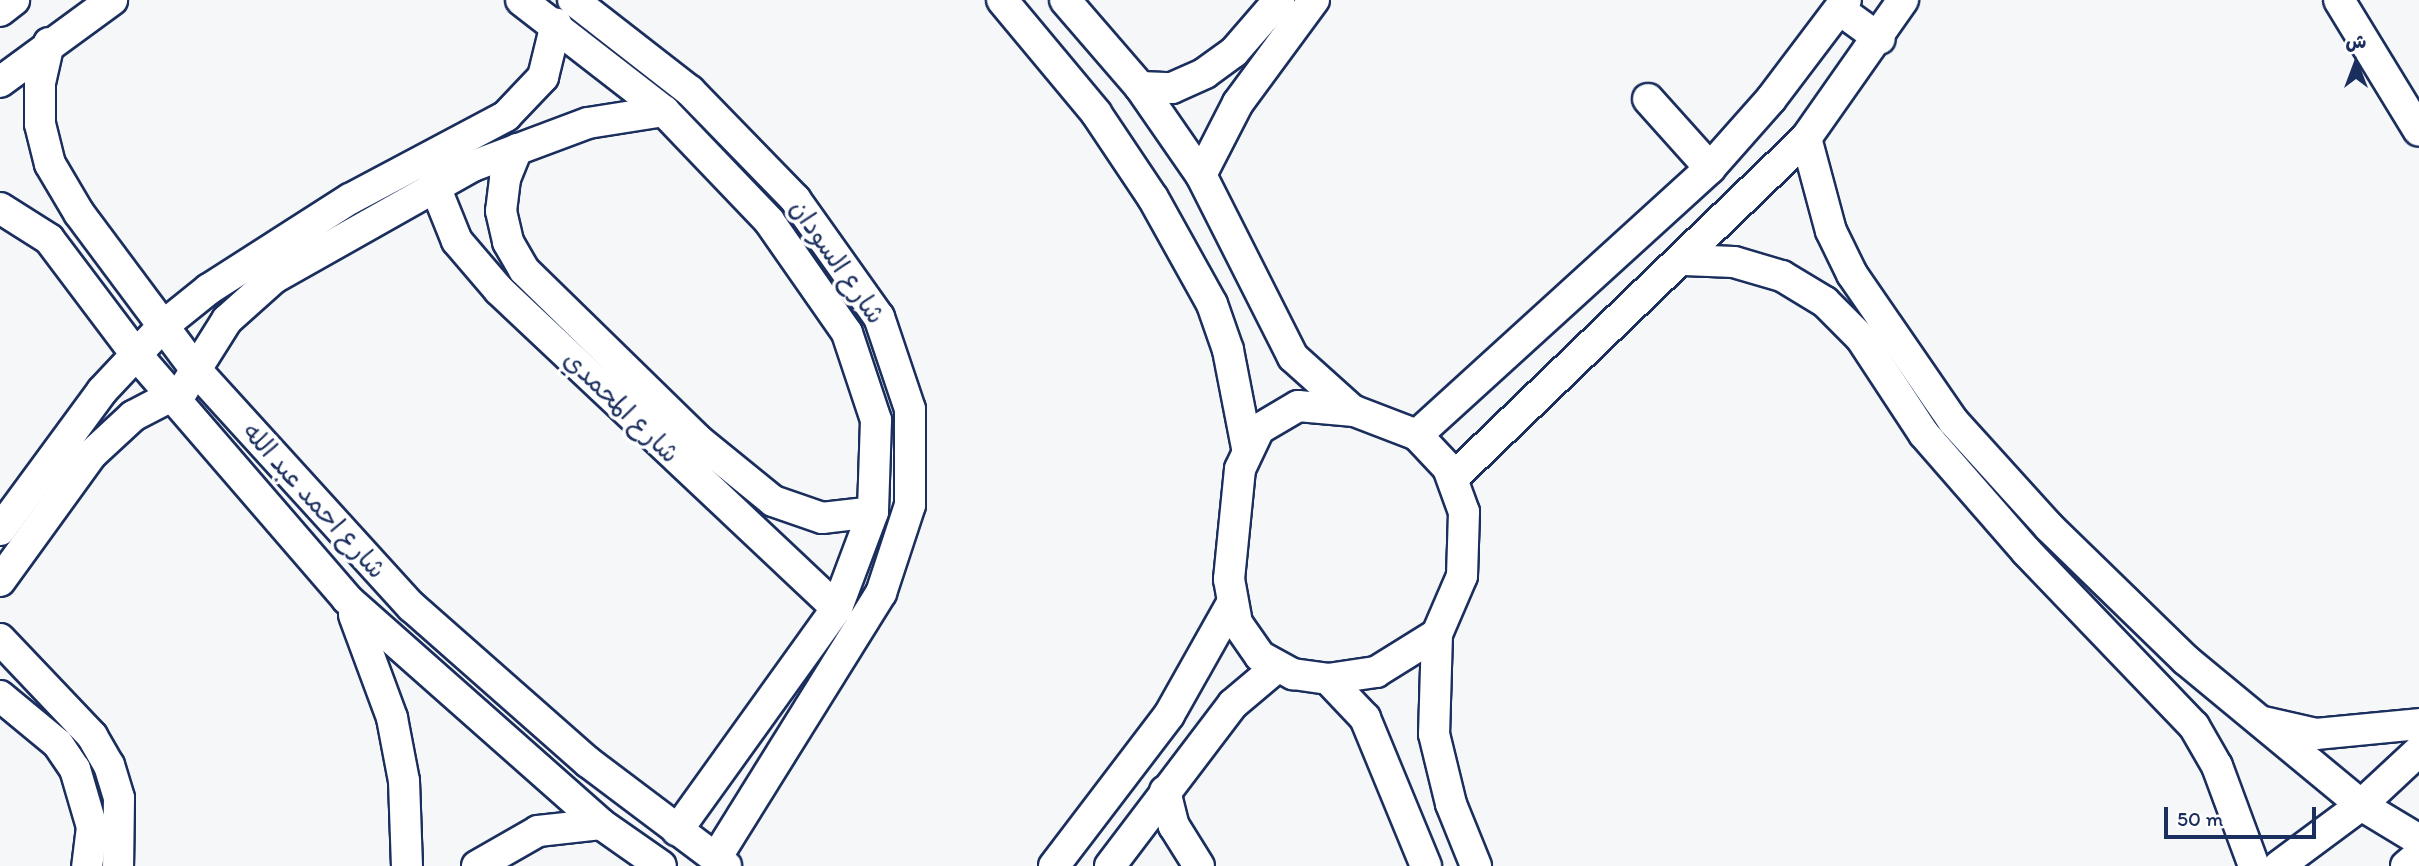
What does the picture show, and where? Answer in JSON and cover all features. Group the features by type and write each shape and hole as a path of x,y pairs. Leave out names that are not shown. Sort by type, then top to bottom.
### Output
{"street":[{"path":"0,11 14,0"},
{"path":"0,82 49,43 112,0"},
{"name":"شارع السودان","path":"521,0 556,24 664,111 769,221 847,333 876,420 873,512 837,608 677,831"},
{"name":"شارع السودان","path":"573,0 690,91 795,199 878,317 910,409 910,505 881,593 721,862"},
{"path":"1002,0 1096,114 1153,198 1212,304 1228,350 1247,448"},
{"path":"1065,0 1140,87 1201,175 1293,357 1354,411"},
{"path":"1140,87 1172,88 1205,73 1234,52 1279,0"},
{"path":"1201,175 1238,103 1314,0"},
{"path":"1454,477 1684,260 1806,138 1880,39 1903,0"},
{"path":"2339,0 2419,131"},
{"path":"1417,435 1710,168 1843,5 1880,39"},
{"path":"0,530 135,353 163,326 209,289 349,199 506,116 543,77 556,24"},
{"name":"شارع احمد عبد الله","path":"49,43 40,83 40,124 50,164 79,213 195,370 412,607 508,695 677,831 721,862"},
{"path":"1648,99 1710,168"},
{"path":"0,582 105,440 133,416 173,398 195,370 227,320 258,290 433,184 588,123 664,111"},
{"path":"1806,138 1827,219 1852,274 1952,421 2049,527 2247,712 2361,805 2419,840"},
{"name":"شارع المحمدي","path":"517,149 505,179 502,211 508,243 524,270 696,439 773,501 822,517 873,512"},
{"name":"شارع المحمدي","path":"433,184 457,242 499,290 837,608"},
{"name":"شارع احمد عبد الله","path":"0,208 49,239 135,353 347,599 601,824 660,866"},
{"path":"1684,260 1734,262 1782,276 1825,302 1861,338 1932,444 2194,726 2217,766 2254,866"},
{"path":"1437,634 1376,672 1328,679 1277,667 1247,640 1232,603 1232,526 1247,448 1259,429 1298,406 1354,411 1417,435 1454,477 1466,544 1462,576 1437,634 1434,734 1451,804 1476,866"},
{"path":"347,599 392,718 404,780 407,866"},
{"path":"1054,866 1169,715 1232,603"},
{"path":"0,639 92,736 109,765 122,832 118,866"},
{"path":"1110,866 1233,704 1277,667"},
{"path":"1328,679 1377,739 1417,860"},
{"path":"0,696 58,744 75,769 92,827 87,866"},
{"path":"2247,712 2303,733 2419,724"},
{"path":"2279,866 2361,805 2419,751"},
{"path":"1165,791 1174,826 1199,866"},
{"path":"477,866 506,855 559,827 601,824"},
{"path":"2406,866 2419,855"}]}
